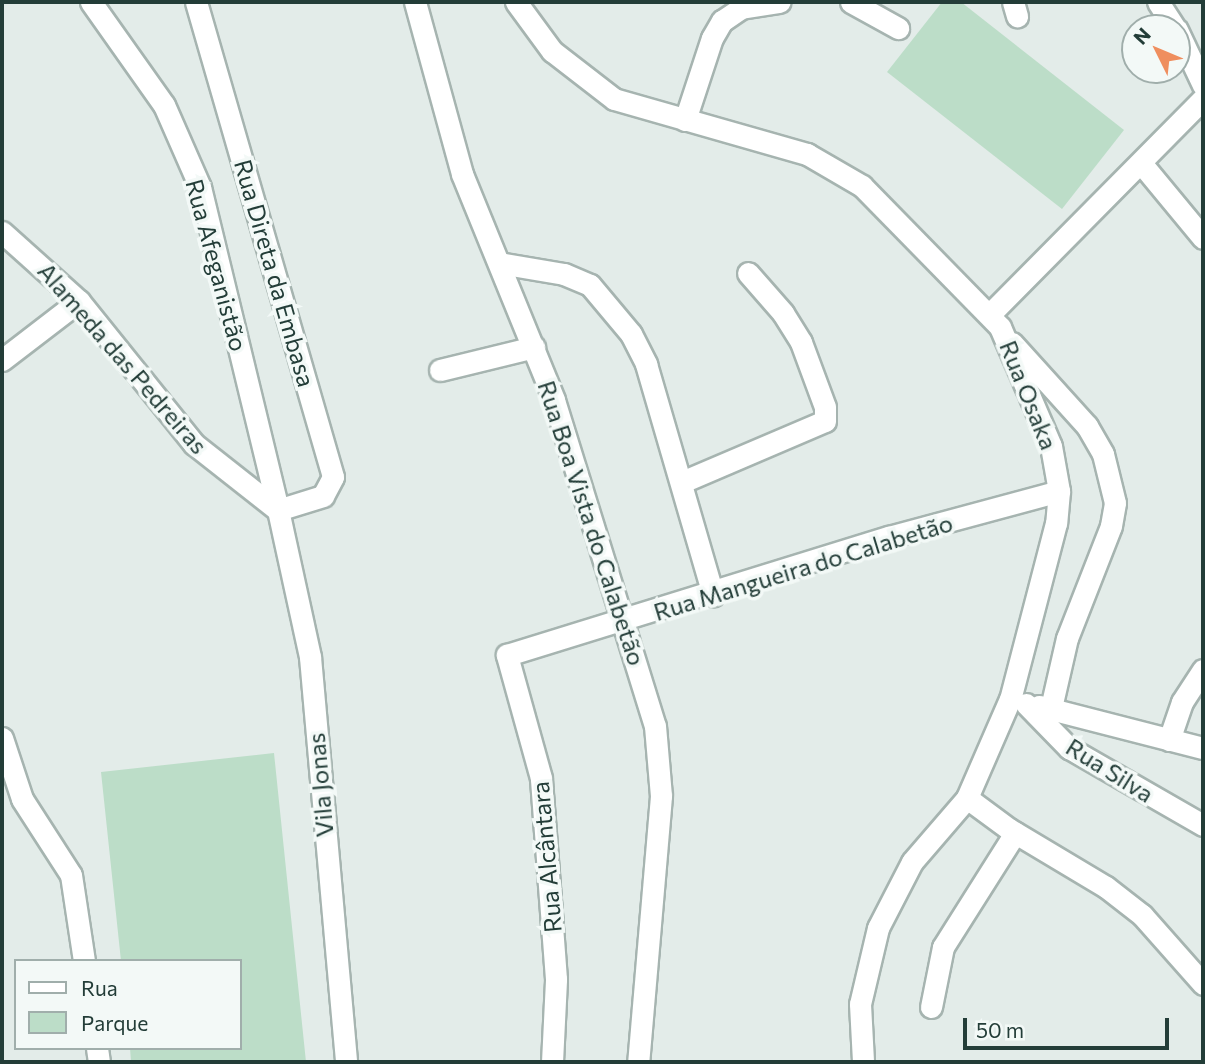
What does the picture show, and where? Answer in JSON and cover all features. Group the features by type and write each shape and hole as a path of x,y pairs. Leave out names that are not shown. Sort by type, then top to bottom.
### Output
{"street":[{"name":"Rua Afeganistão","path":"91,2 164,105 200,187 278,510"},
{"name":"Rua Direta da Embasa","path":"196,2 334,477 323,496 278,510"},
{"name":"Rua Boa Vista do Calabetão","path":"415,2 452,141 534,347 580,476 655,726 662,766 638,1062"},
{"name":"Rua Osaka","path":"516,2 552,51 582,78 614,99 807,154 846,173 876,198 990,314 1008,339 1051,446 1059,491 1056,523 1018,701 967,798 912,862 878,928 860,1004 863,1062"},
{"path":"685,120 712,38 722,21 741,8 779,2"},
{"path":"851,2 898,28"},
{"path":"1191,60 1203,85"},
{"path":"990,314 1203,99"},
{"path":"1141,163 1203,238"},
{"name":"Alameda das Pedreiras","path":"2,232 79,301 194,444 278,510"},
{"path":"499,263 582,281 613,307 646,364 713,595"},
{"path":"682,482 810,431 826,416 801,342 783,313 748,273"},
{"path":"2,360 79,301"},
{"path":"1008,339 1087,426 1103,454 1114,491 1111,526 1067,638 1051,708"},
{"path":"440,370 534,347"},
{"name":"Rua Mangueira do Calabetão","path":"507,656 713,595 889,537 1059,491"},
{"name":"Vila Jonas","path":"278,510 310,657 346,1062"},
{"name":"Rua Alcântara","path":"507,656 541,778 556,979 552,1062"},
{"path":"1169,740 1182,702 1203,670"},
{"path":"1018,701 1203,748"},
{"name":"Rua Silva","path":"1018,701 1069,748 1203,825"},
{"path":"2,738 22,799 71,875 84,959"},
{"path":"967,798 1015,833 1106,887 1142,915 1203,984"},
{"path":"932,1007 943,947 1015,833"}],"green space":[{"path":"942,2 961,2 1124,130 1062,209 887,72"},
{"path":"274,753 306,1062 131,1062 130,1050 242,1050 242,959 121,959 101,772"}]}
